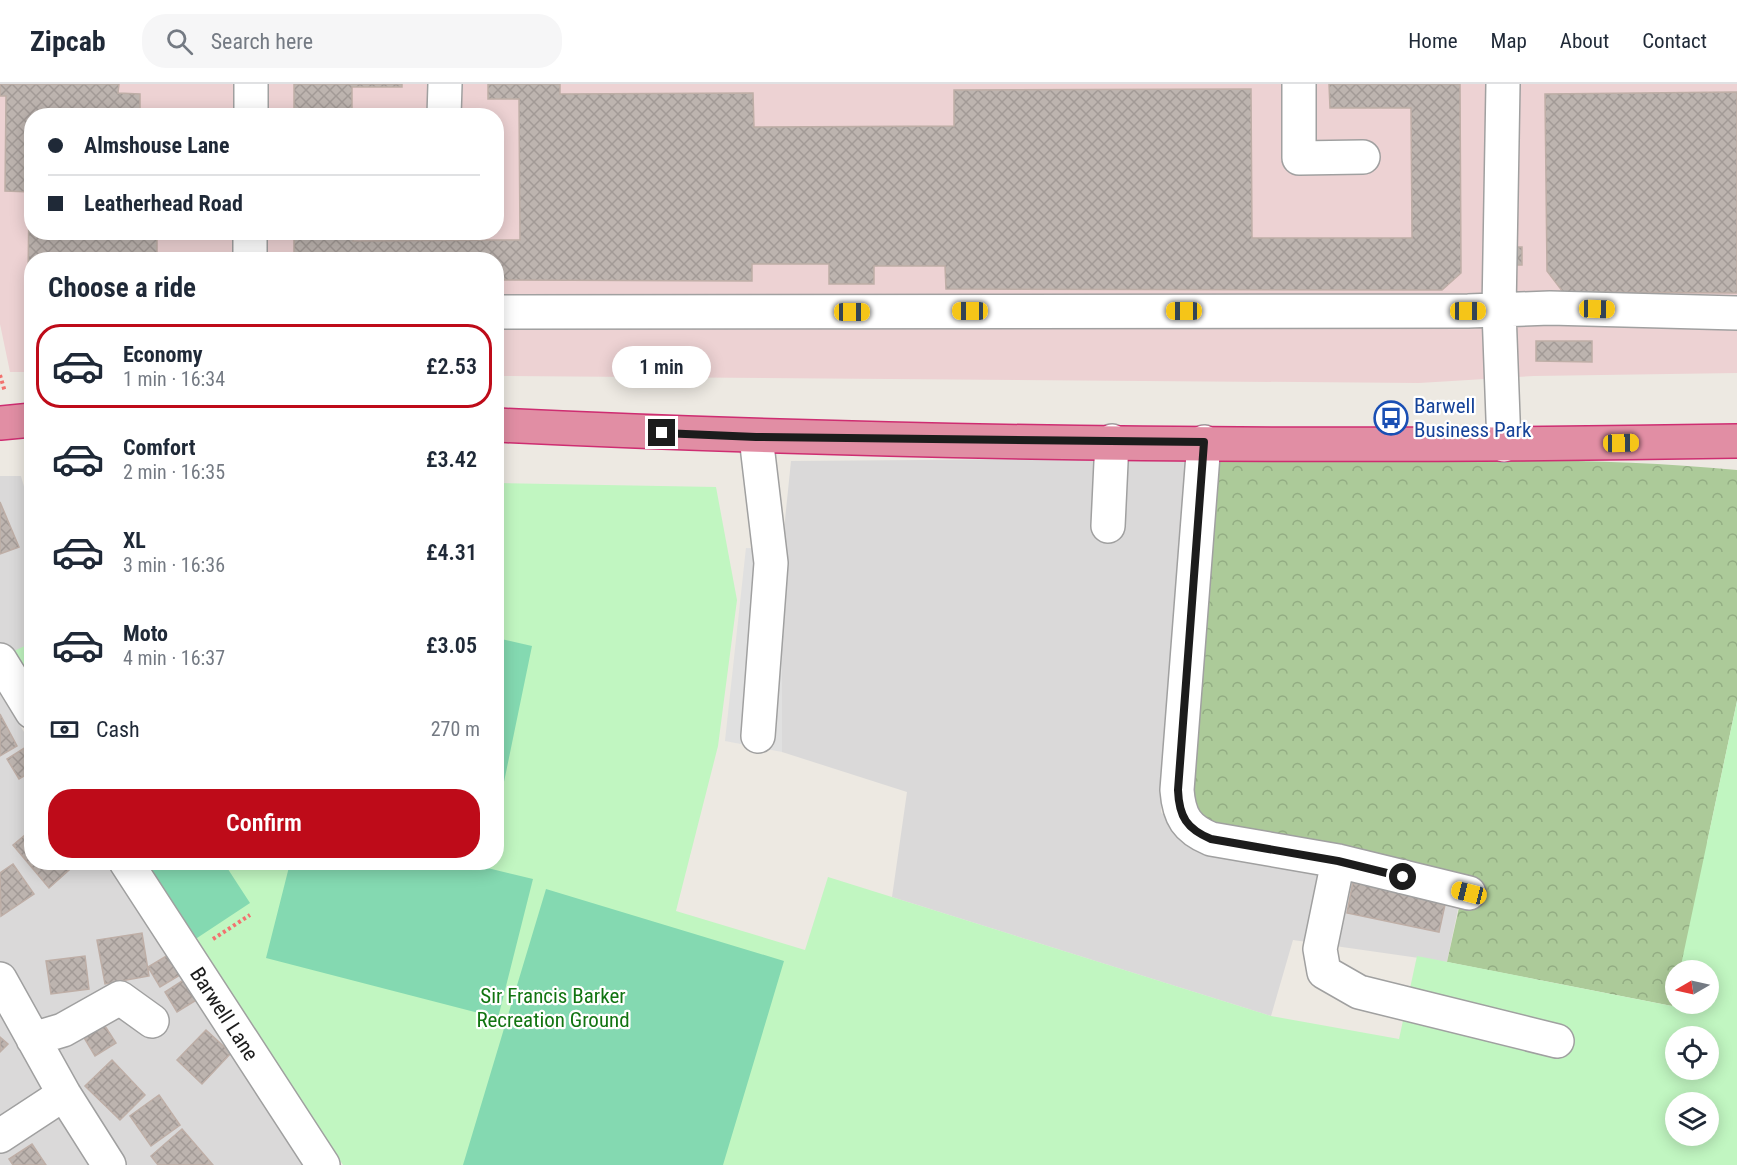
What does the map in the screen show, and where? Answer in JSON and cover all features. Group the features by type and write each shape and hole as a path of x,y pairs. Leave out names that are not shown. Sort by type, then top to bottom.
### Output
{"highway":[{"path":"0,423 24,421"},
{"path":"504,425 756,437 1504,445 1737,441"}],"street":[{"path":"251,84 251,108"},
{"path":"444,108 445,84"},
{"path":"1299,84 1299,158 1363,158"},
{"path":"1503,84 1499,311 1504,445"},
{"path":"504,312 1499,311 1550,308 1737,314"},
{"path":"756,437 771,563 758,736"},
{"path":"1108,525 1112,441"},
{"path":"1204,442 1178,804 1184,819 1194,832 1211,839 1338,861 1469,893"},
{"path":"0,660 24,699"},
{"path":"1338,861 1320,949 1324,972 1359,992 1557,1041"},
{"name":"Barwell Lane","path":"131,870 322,1165"},
{"path":"0,979 64,1094 109,1165"},
{"path":"33,1039 63,1030 120,998 152,1022"},
{"path":"0,1136 64,1094"}],"path":[{"path":"187,956 250,915"}],"shaded area":[{"name":"Barwell Business Park","path":"0,84 1737,84 1737,373 1534,376 1419,383 504,376 504,252 24,252 24,372 10,372 0,324"},
{"path":"1187,458 1161,812 1172,826 1459,904 1447,962 1293,940 1271,1016 892,897 907,792 782,752 782,549 791,461"},
{"path":"0,476 21,476 24,486 24,647 0,662"},
{"path":"746,548 782,549 782,752 725,741"},
{"path":"0,694 24,732 24,870 114,870 306,1165 0,1165"}],"green space":[{"path":"1217,459 1542,460 1737,470 1737,701 1707,843 1737,1027 1697,1014 1719,1014 1719,960 1665,960 1665,1005 1447,962 1466,876 1205,823 1192,793"},
{"name":"Sir Francis Barker Recreation Ground","path":"504,483 716,487 737,600 718,746 676,911 805,950 828,877 1271,1016 1399,1039 1417,956 1665,1005 1665,1014 1719,1014 1719,960 1682,960 1737,701 1737,1165 343,1165 149,870 504,870"},
{"path":"504,640 532,646 504,782"},
{"path":"24,646 24,667 14,651"},
{"path":"149,870 229,870 250,903 194,940"},
{"path":"288,870 496,870 533,879 498,1018 266,958"},
{"name":"Sir Francis Barker Recreation Ground","path":"546,889 784,961 723,1165 463,1165"}],"building":[{"path":"0,84 119,84 118,93 140,94 140,108 24,108 24,192 5,191 6,96 0,96"},
{"path":"294,84 402,84 402,87 352,87 352,108 294,108"},
{"path":"488,84 560,84 560,94 753,93 754,127 954,126 954,90 1251,89 1252,238 1412,238 1411,108 1330,108 1329,84 1460,84 1461,273 1442,290 946,289 945,266 874,266 874,284 829,284 829,264 752,264 752,281 504,280 504,252 294,252 294,240 520,240 519,99 488,99"},
{"path":"1737,92 1737,293 1563,292 1547,271 1545,94"},
{"path":"28,240 157,240 157,252 28,252"},
{"path":"1511,247 1522,247 1522,265 1511,265"},
{"path":"1536,341 1592,341 1592,362 1536,361"},
{"path":"0,502 19,547 0,554"},
{"path":"0,714 17,746 0,756"},
{"path":"24,748 24,776 19,779 7,759"},
{"path":"24,836 24,858 13,845"},
{"path":"13,864 34,894 1,916 0,873"},
{"path":"34,870 69,870 49,888"},
{"path":"1353,881 1446,900 1439,932 1347,913"},
{"path":"142,933 149,976 105,984 97,940"},
{"path":"168,955 180,975 160,987 148,967"},
{"path":"85,956 89,989 51,994 46,961"},
{"path":"185,979 198,999 177,1012 165,992"},
{"path":"103,1023 116,1043 95,1056 83,1036"},
{"path":"206,1030 231,1053 202,1084 177,1060"},
{"path":"0,1037 8,1044 0,1052"},
{"path":"112,1060 145,1095 120,1120 85,1086"},
{"path":"159,1095 180,1125 151,1146 130,1116"},
{"path":"182,1129 213,1165 158,1165 151,1156"},
{"path":"32,1144 46,1165 13,1165 9,1159"}],"place":[{"name":"Barwell Business Park","path":"1391,418"}],"route":[{"path":"662,433 756,437 1204,442 1178,790 1178,804 1184,819 1194,832 1211,839 1338,861 1403,877"}]}
